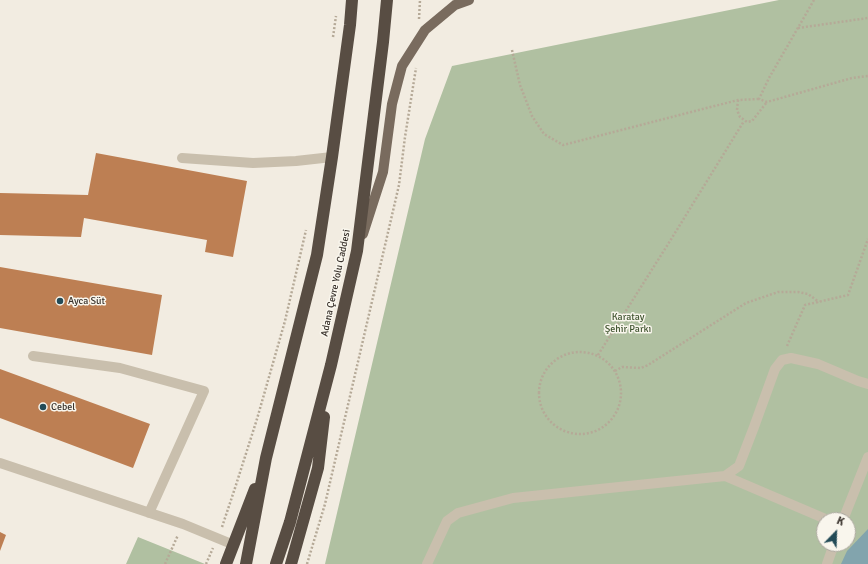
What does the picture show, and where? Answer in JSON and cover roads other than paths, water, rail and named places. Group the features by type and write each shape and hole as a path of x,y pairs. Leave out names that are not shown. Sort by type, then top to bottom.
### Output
{"highway":[{"path":"246,564 266,458 317,255 332,158 352,0"},
{"name":"Adana Çevre Yolu Caddesi","path":"276,564 290,522 331,365 357,251 387,0"},
{"path":"291,564 318,468 331,365"},
{"path":"226,564 266,458"}],"main road":[{"path":"357,251 383,172 392,104 402,66 425,30 455,5 469,0"}],"street":[{"path":"182,158 253,163 332,158"},
{"path":"33,356 120,368 204,391 149,513"},
{"path":"725,476 739,466 775,369 782,360 791,358 818,364 868,384"},
{"path":"0,463 183,524 234,544"},
{"path":"846,512 867,463"},
{"path":"427,564 447,521 458,512 514,498 725,476 816,515"},
{"path":"827,564 831,552"}],"water":[{"path":"868,529 868,564 841,564 847,552 856,552 856,542"}],"place":[{"name":"Ayca Süt","path":"60,301"},
{"name":"Cebel","path":"43,407"}],"park label":[{"name":"Karatay Şehir Parkı","path":"628,322"}]}
